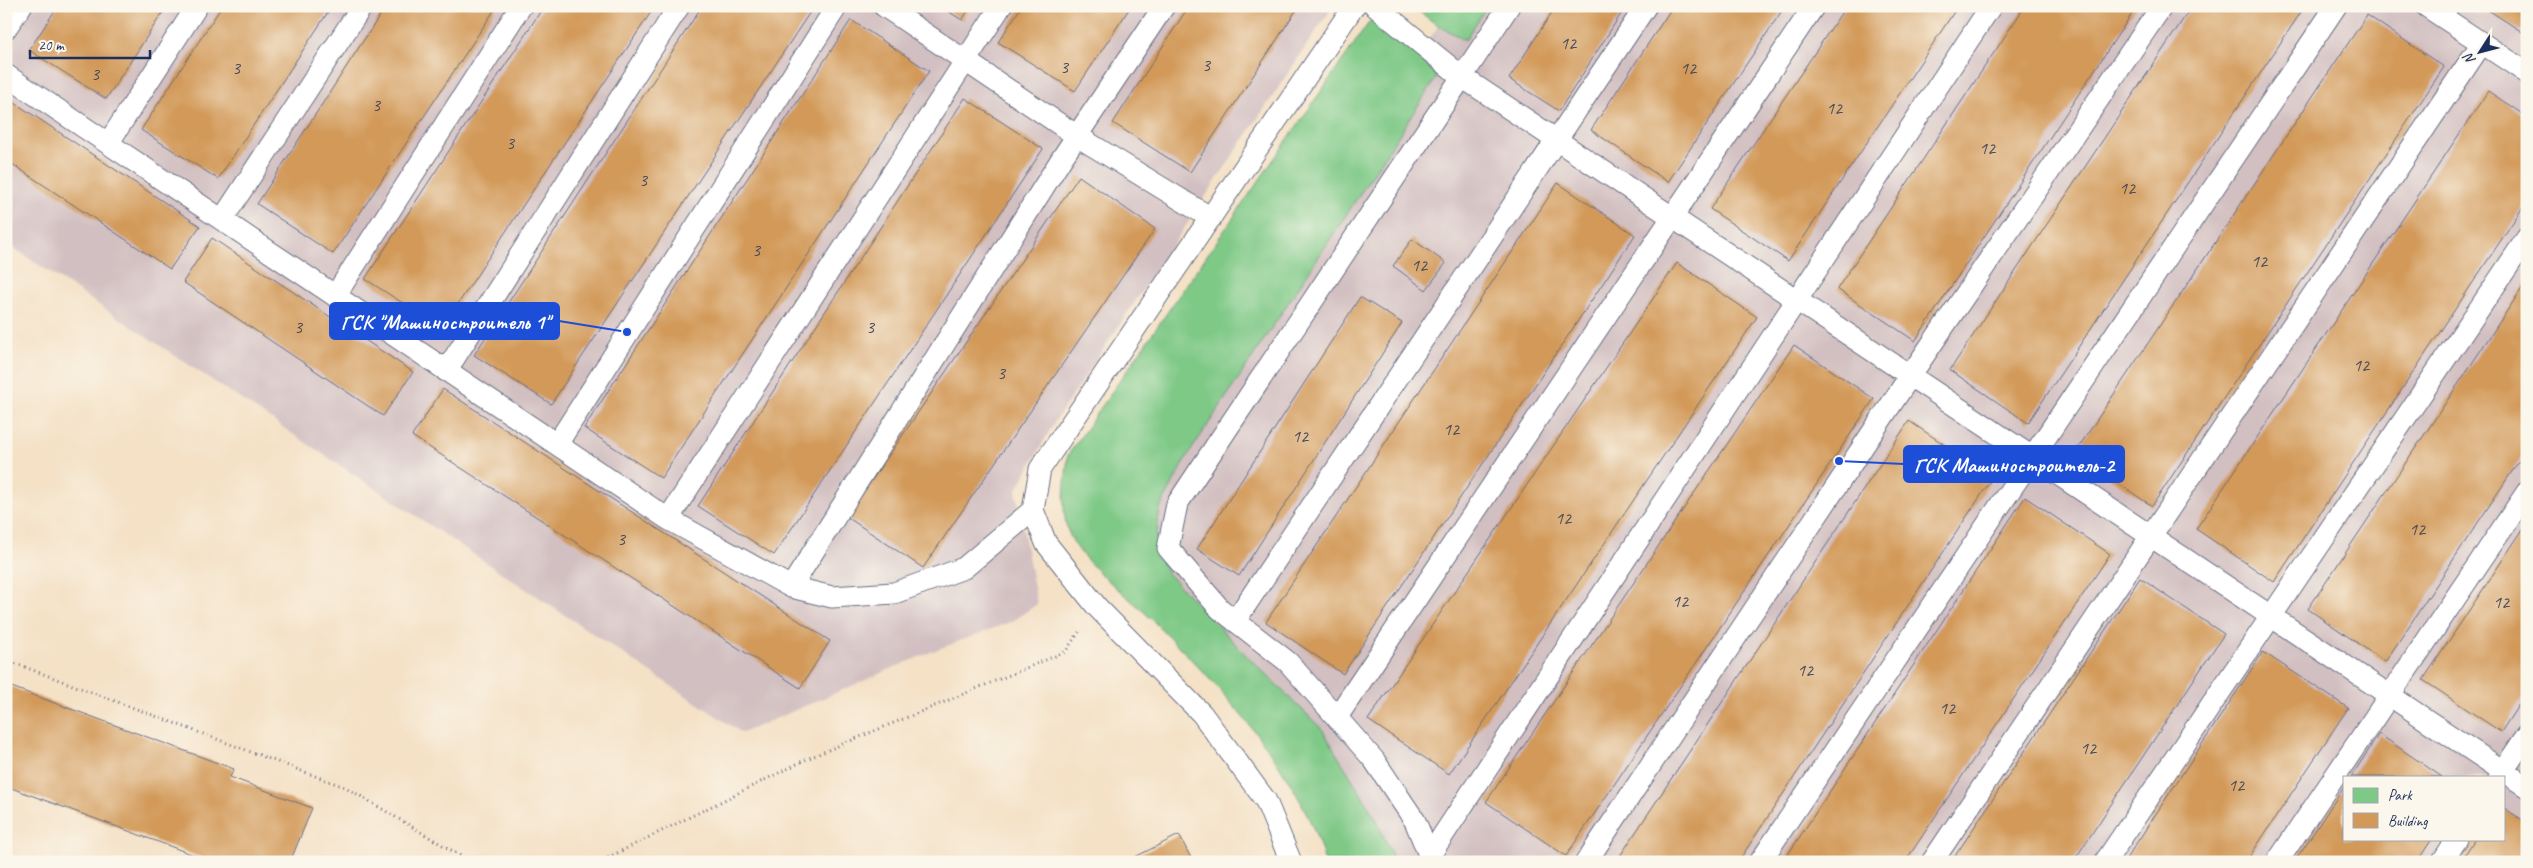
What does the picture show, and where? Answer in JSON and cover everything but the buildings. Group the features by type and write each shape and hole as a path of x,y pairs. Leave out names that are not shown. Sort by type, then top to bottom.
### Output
{"lane":[{"path":"6,28 21,6"},
{"path":"109,142 196,6"},
{"path":"222,220 362,6"},
{"path":"335,296 521,6"},
{"path":"446,371 679,6"},
{"path":"556,444 837,6"},
{"path":"884,6 1077,136 1210,218"},
{"path":"668,519 1001,6"},
{"path":"791,587 1077,136 1164,6"},
{"path":"1291,862 1266,801 1202,714 1097,607 1046,543 1033,510 1040,469 1354,6"},
{"path":"1375,6 1462,77 2391,696 2501,774 2527,735"},
{"path":"1431,859 1416,821 1374,760 1288,662 1220,609 1168,548 1177,504 1509,6"},
{"path":"1235,621 1646,6"},
{"path":"1337,717 1814,6"},
{"path":"1431,859 1992,6"},
{"path":"1586,862 1910,376 2162,6"},
{"path":"1760,862 2336,6"},
{"path":"2426,6 2527,73"},
{"path":"1932,862 2482,43"},
{"path":"6,75 109,142 668,519 791,587 832,597 894,593 964,568 1033,510"},
{"path":"2105,862 2527,238"},
{"path":"2277,862 2391,696 2527,492"},
{"path":"2506,776 2527,787"},
{"path":"2442,862 2456,840"}],"path":[{"path":"599,862 809,758 1065,652 1097,607"},
{"path":"6,660 347,788 471,862"}],"shaded area":[{"path":"6,6 1333,6 1055,421 1016,491 1037,604 1013,621 933,651 742,733 6,243"},
{"path":"1452,6 2527,6 2527,862 1361,862 1149,573 1175,410"}],"green space":[{"path":"1412,6 1487,6 1465,40 1437,25"},
{"path":"1370,21 1406,46 1437,77 1188,455 1160,508 1156,539 1167,573 1244,653 1322,729 1376,819 1395,862 1325,862 1313,827 1296,793 1275,759 1251,727 1199,667 1145,613 1091,565 1082,554 1068,531 1064,512 1064,493 1068,455"}],"place":[{"name":"ГСК \"Машиностроитель 1\"","path":"627,332"},
{"name":"ГСК Машиностроитель-2","path":"1839,461"}]}
